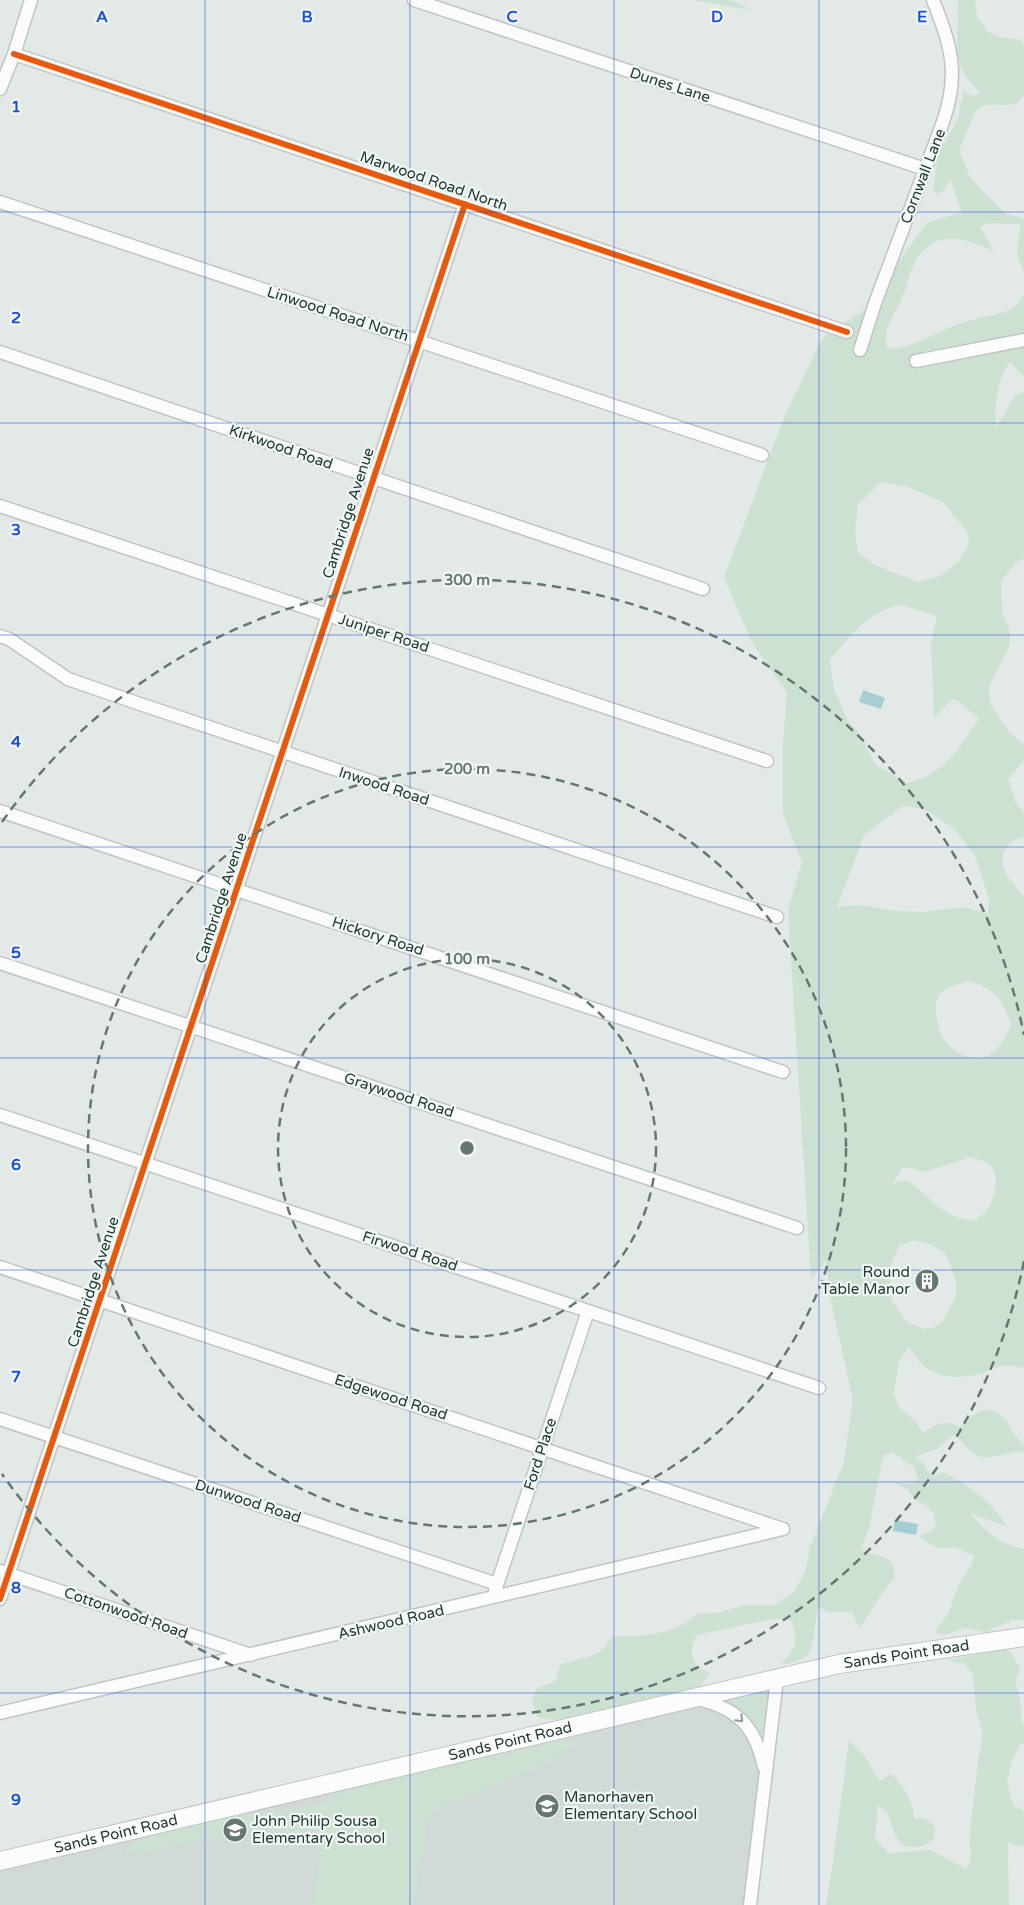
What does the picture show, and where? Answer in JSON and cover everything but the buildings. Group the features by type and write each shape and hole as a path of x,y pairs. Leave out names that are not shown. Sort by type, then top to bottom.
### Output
{"main road":[{"name":"Sands Point Road","path":"0,1861 853,1662 1024,1637"}],"street":[{"path":"0,89 3,74 14,54 31,0"},
{"name":"Dunes Lane","path":"414,0 925,169"},
{"name":"Cornwall Lane","path":"860,350 875,303 948,109 953,80 951,53 933,0"},
{"name":"Marwood Road North","path":"14,54 847,332"},
{"name":"Linwood Road North","path":"0,202 762,455"},
{"name":"Cambridge Avenue","path":"0,1599 4,1572 54,1437 465,204"},
{"path":"916,361 1024,340"},
{"name":"Kirkwood Road","path":"0,352 703,589"},
{"name":"Juniper Road","path":"0,506 768,761"},
{"name":"Inwood Road","path":"0,636 9,639 68,679 777,917"},
{"name":"Hickory Road","path":"0,811 783,1072"},
{"name":"Graywood Road","path":"0,963 797,1228"},
{"name":"Firwood Road","path":"0,1114 819,1388"},
{"name":"Edgewood Road","path":"0,1266 783,1529"},
{"name":"Ford Place","path":"492,1598 588,1311"},
{"name":"Dunwood Road","path":"0,1419 497,1584"},
{"name":"Ashwood Road","path":"0,1713 783,1529"},
{"name":"Cottonwood Road","path":"4,1572 252,1655"},
{"path":"750,1905 777,1679"},
{"path":"697,1698 727,1708 748,1728 757,1743 766,1777"}],"shaded area":[{"name":"Manorhaven Elementary School","path":"680,1702 727,1708 762,1758 750,1905 0,1905 0,1861"}],"green space":[{"path":"690,0 731,0 752,10"},
{"path":"958,0 975,0 977,17 988,32 1002,38 1017,39 1024,43 1024,94 1020,101 1008,105 994,104 981,107 975,112 959,150 970,177 991,200 1005,213 1024,219 1024,272 1017,255 1020,224 988,223 980,227 994,251 972,242 961,240 940,240 930,245 922,252 912,268 903,296 887,329 886,341 887,347 891,349 902,347 961,323 1007,311 1018,304 1024,293 1024,377 1010,362 999,385 995,411 996,428 1015,396 1024,391 1024,558 1015,563 1001,582 1002,611 1010,633 1009,648 989,686 990,704 1010,733 1024,744 1024,762 1008,779 1016,803 1024,813 1024,837 1008,845 1003,856 1003,863 1007,875 1024,896 1024,1368 1004,1365 975,1375 964,1377 945,1376 936,1373 922,1364 909,1347 899,1361 894,1393 898,1406 916,1422 923,1433 941,1423 950,1423 960,1427 974,1414 992,1410 1003,1417 1017,1438 1024,1444 1024,1451 986,1458 972,1452 955,1434 935,1450 915,1456 924,1464 932,1477 943,1472 979,1494 1007,1526 971,1514 994,1537 1024,1549 1024,1620 1012,1620 985,1632 965,1628 945,1635 935,1632 949,1612 959,1584 971,1566 974,1556 955,1547 945,1549 936,1547 920,1536 932,1530 936,1524 934,1514 925,1505 915,1500 908,1490 894,1482 908,1484 918,1480 914,1467 892,1452 886,1454 882,1461 869,1528 862,1546 865,1553 888,1559 894,1565 895,1577 860,1627 851,1612 829,1612 819,1608 814,1639 806,1657 791,1663 781,1664 790,1654 796,1640 792,1622 785,1619 772,1619 697,1635 692,1646 693,1658 699,1668 710,1672 698,1690 652,1697 575,1718 547,1719 537,1716 532,1701 538,1688 556,1680 560,1665 596,1654 602,1650 612,1636 658,1633 679,1626 698,1613 718,1613 744,1605 774,1605 793,1593 806,1570 810,1547 844,1462 853,1399 831,1301 826,1260 811,1279 788,910 802,862 783,814 783,741 787,692 752,643 724,577 783,420 819,344 827,334 875,303 902,257 927,223 962,212 950,180 943,191 937,194 933,190 938,154 959,117 963,96 962,89 972,96 980,94 966,77 959,60 957,40","holes":["881,482 908,487 943,502 967,532 969,543 959,561 938,577 918,582 875,565 858,553 855,534 858,505","902,605 937,616 931,643 934,717 953,699 962,704 979,719 957,750 941,767 931,774 907,783 876,765 859,733 848,721 834,689 830,660 862,625 880,612","903,806 923,809 955,830 975,855 989,899 988,914 964,907 922,912 897,911 860,905 837,907 864,835","967,981 976,983 990,991 1001,1002 1011,1026 999,1047 987,1056 981,1058 968,1057 955,1051 942,1036 938,1026 936,1007 939,996 947,988","971,1157 983,1161 992,1167 996,1176 991,1204 974,1221 962,1219 945,1211 908,1181 897,1181 891,1186 902,1168 907,1167 925,1172","913,1240 930,1244 945,1253 956,1280 956,1296 942,1322 933,1328 923,1329 903,1318 892,1300 889,1269 899,1246"]},
{"path":"995,1648 1010,1651 1020,1668 1015,1682 1019,1693 1022,1722 1024,1725 1024,1744 1021,1744 1012,1759 1007,1783 1013,1805 1024,1811 1024,1845 1017,1846 1008,1842 1009,1905 826,1905 849,1740 863,1754 880,1781 891,1774 900,1784 910,1800 914,1819 924,1818 934,1825 935,1837 928,1843 917,1847 903,1846 895,1835 887,1812 878,1805 875,1838 888,1853 931,1850 966,1869 971,1860 970,1833 978,1761 983,1735 976,1710 973,1674 964,1664 948,1660 978,1654"},
{"path":"777,1679 766,1777 748,1728 697,1698"},
{"path":"577,1740 558,1756 529,1771 436,1809 426,1828 422,1853 416,1869 418,1886 414,1905 314,1905 320,1846 314,1830 301,1839 294,1841 286,1839 280,1830 272,1827 175,1845 144,1853 135,1854 125,1851 130,1845 152,1835 242,1815 288,1811 321,1803 346,1791 472,1758 555,1741"}],"water":[{"path":"863,690 885,698 881,709 859,702"},
{"path":"895,1520 918,1524 916,1535 893,1531"}],"cycle path":[{"path":"14,54 847,332"},
{"path":"0,1599 465,204"}],"place":[{"name":"Round Table Manor","path":"927,1281"},
{"name":"Manorhaven Elementary School","path":"547,1806"},
{"name":"John Philip Sousa Elementary School","path":"235,1830"}]}
